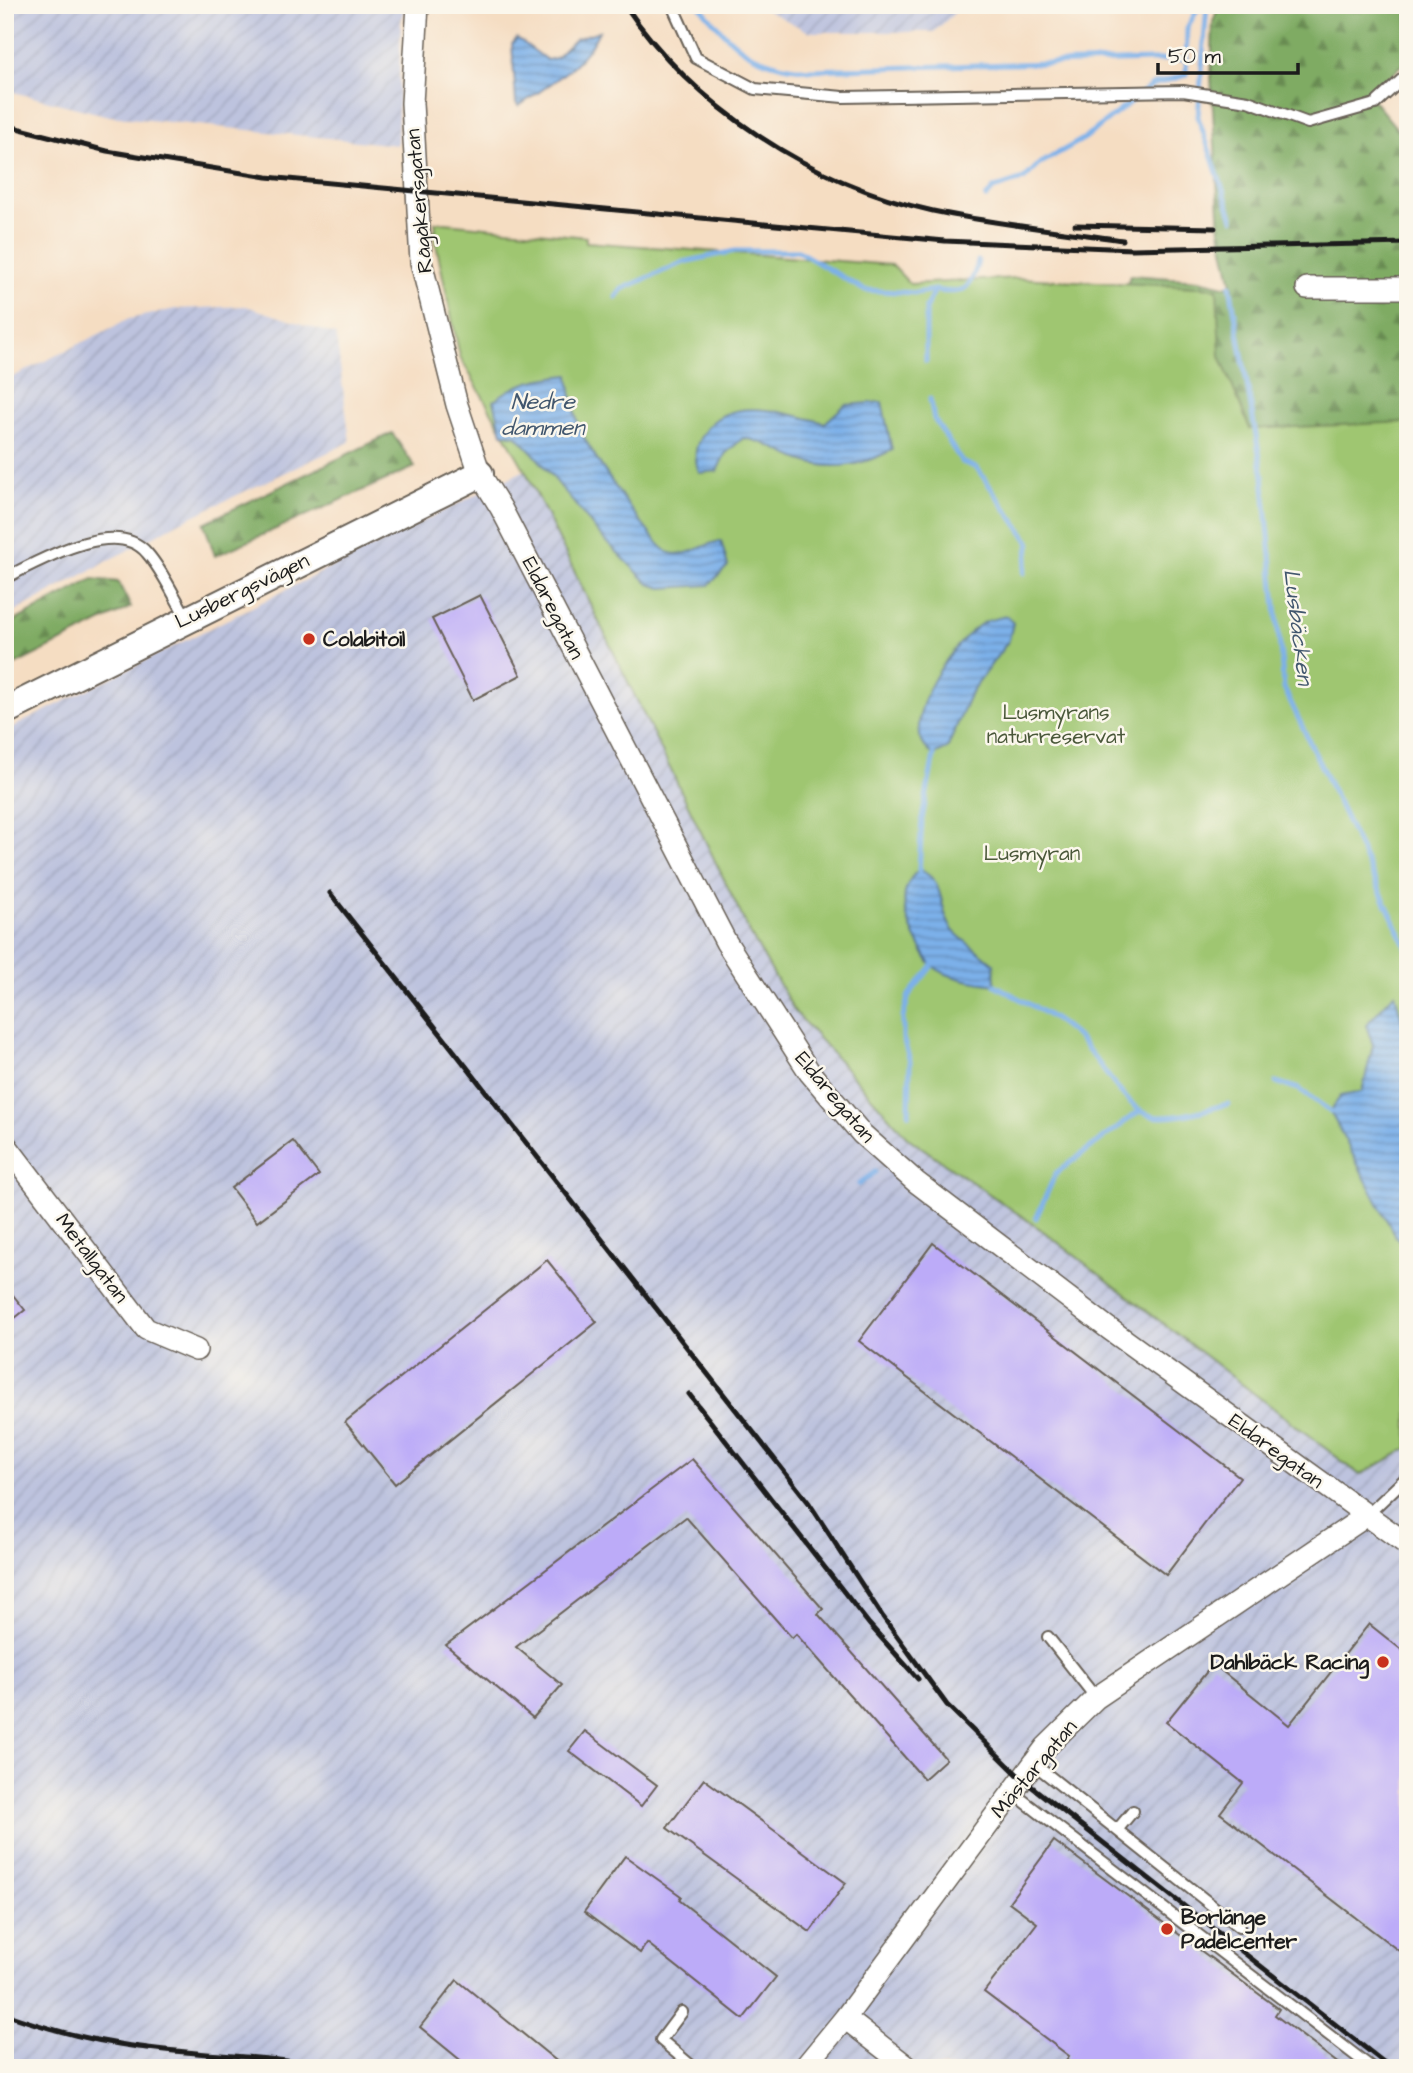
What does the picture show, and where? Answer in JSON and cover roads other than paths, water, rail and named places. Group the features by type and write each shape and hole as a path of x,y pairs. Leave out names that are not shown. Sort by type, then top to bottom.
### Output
{"street":[{"name":"Rågåkersgatan","path":"418,5 412,103 421,262 457,405 480,474"},
{"path":"1307,288 1408,288"},
{"name":"Lusbergsvägen","path":"5,711 480,474"},
{"name":"Eldaregatan","path":"480,474 501,508 726,942 810,1073 862,1134 916,1182 1108,1328 1408,1545"},
{"name":"Metallgatan","path":"5,1144 146,1329 196,1350"},
{"name":"Mästargatan","path":"804,2068 845,2018 1034,1764 1096,1698 1366,1516"},
{"path":"845,2018 909,2068"}],"lane":[{"path":"672,5 696,58 755,89 843,97 1182,91 1248,102 1308,123 1375,104 1408,74"},
{"path":"5,578 105,537 129,540 146,551 187,618"},
{"path":"1366,1516 1408,1476"},
{"path":"1048,1637 1096,1698"},
{"path":"1034,1764 1238,1927"},
{"path":"1012,1792 1372,2068"},
{"path":"1117,1830 1133,1811"},
{"path":"682,2012 661,2040 694,2068"}],"water":[{"path":"599,31 575,64 519,106 516,103 512,44 517,38 547,60 556,58 575,39"},
{"name":"Nedre dammen","path":"569,375 575,412 587,443 651,535 670,553 677,554 721,541 728,566 709,585 662,588 649,584 600,535 517,436 502,433 494,401 520,385"},
{"path":"882,402 892,450 869,460 835,466 811,463 743,438 725,454 717,471 699,473 696,462 698,442 715,420 728,413 760,410 825,423 845,405"},
{"path":"1007,616 1013,623 1009,640 971,692 947,749 934,755 922,742 919,726 922,707 930,687 955,649 969,634 984,622"},
{"path":"919,870 928,874 938,887 952,929 994,964 995,985 946,974 928,960 911,928 905,908 906,888"},
{"path":"1395,993 1408,1044 1408,1249 1395,1236 1330,1111 1341,1096 1362,1092 1373,1045 1366,1025"}],"waterway":[{"path":"699,5 723,33 746,51 772,63 809,70 1187,59"},
{"path":"986,198 993,189 1024,179 1039,164 1085,138 1152,85 1186,75 1187,28 1200,5"},
{"name":"Lusbäcken","path":"1207,5 1198,117 1233,219"},
{"path":"616,297 622,289 684,262 735,251 798,251 864,290 916,293 935,290"},
{"path":"926,361 926,307 935,290 953,292 965,288 978,261"},
{"name":"Lusbäcken","path":"1230,285 1263,476 1284,688 1408,950"},
{"path":"930,399 934,419 962,462 977,468 1030,543 1024,573"},
{"path":"919,870 922,819 934,755"},
{"path":"909,1114 910,1061 903,1038 903,1017 909,995 932,966"},
{"path":"995,985 1068,1029 1129,1101 1149,1115 1177,1116 1228,1104"},
{"path":"1276,1082 1299,1089 1330,1111"},
{"path":"1036,1218 1056,1173 1141,1110"},
{"path":"859,1184 875,1172"}],"railway":[{"path":"625,5 653,42 685,77 721,108 801,161 844,182 888,199 933,211 1004,224 1123,240"},
{"path":"5,125 107,151 267,177 945,241 1132,249 1408,243"},
{"path":"1075,225 1215,228"},
{"path":"330,893 809,1503 883,1617 947,1705 1022,1779 1391,2068"},
{"path":"689,1394 869,1624 918,1679"},
{"path":"5,2014 61,2032 119,2044 337,2068"}],"place":[{"name":"Colabitoil","path":"309,639"},
{"name":"Dahlbäck Racing","path":"1383,1662"},
{"name":"Borlänge Padelcenter","path":"1167,1929"}],"park label":[{"name":"Lusmyrans naturreservat","path":"1056,724"},
{"name":"Lusmyran","path":"1032,853"}]}
